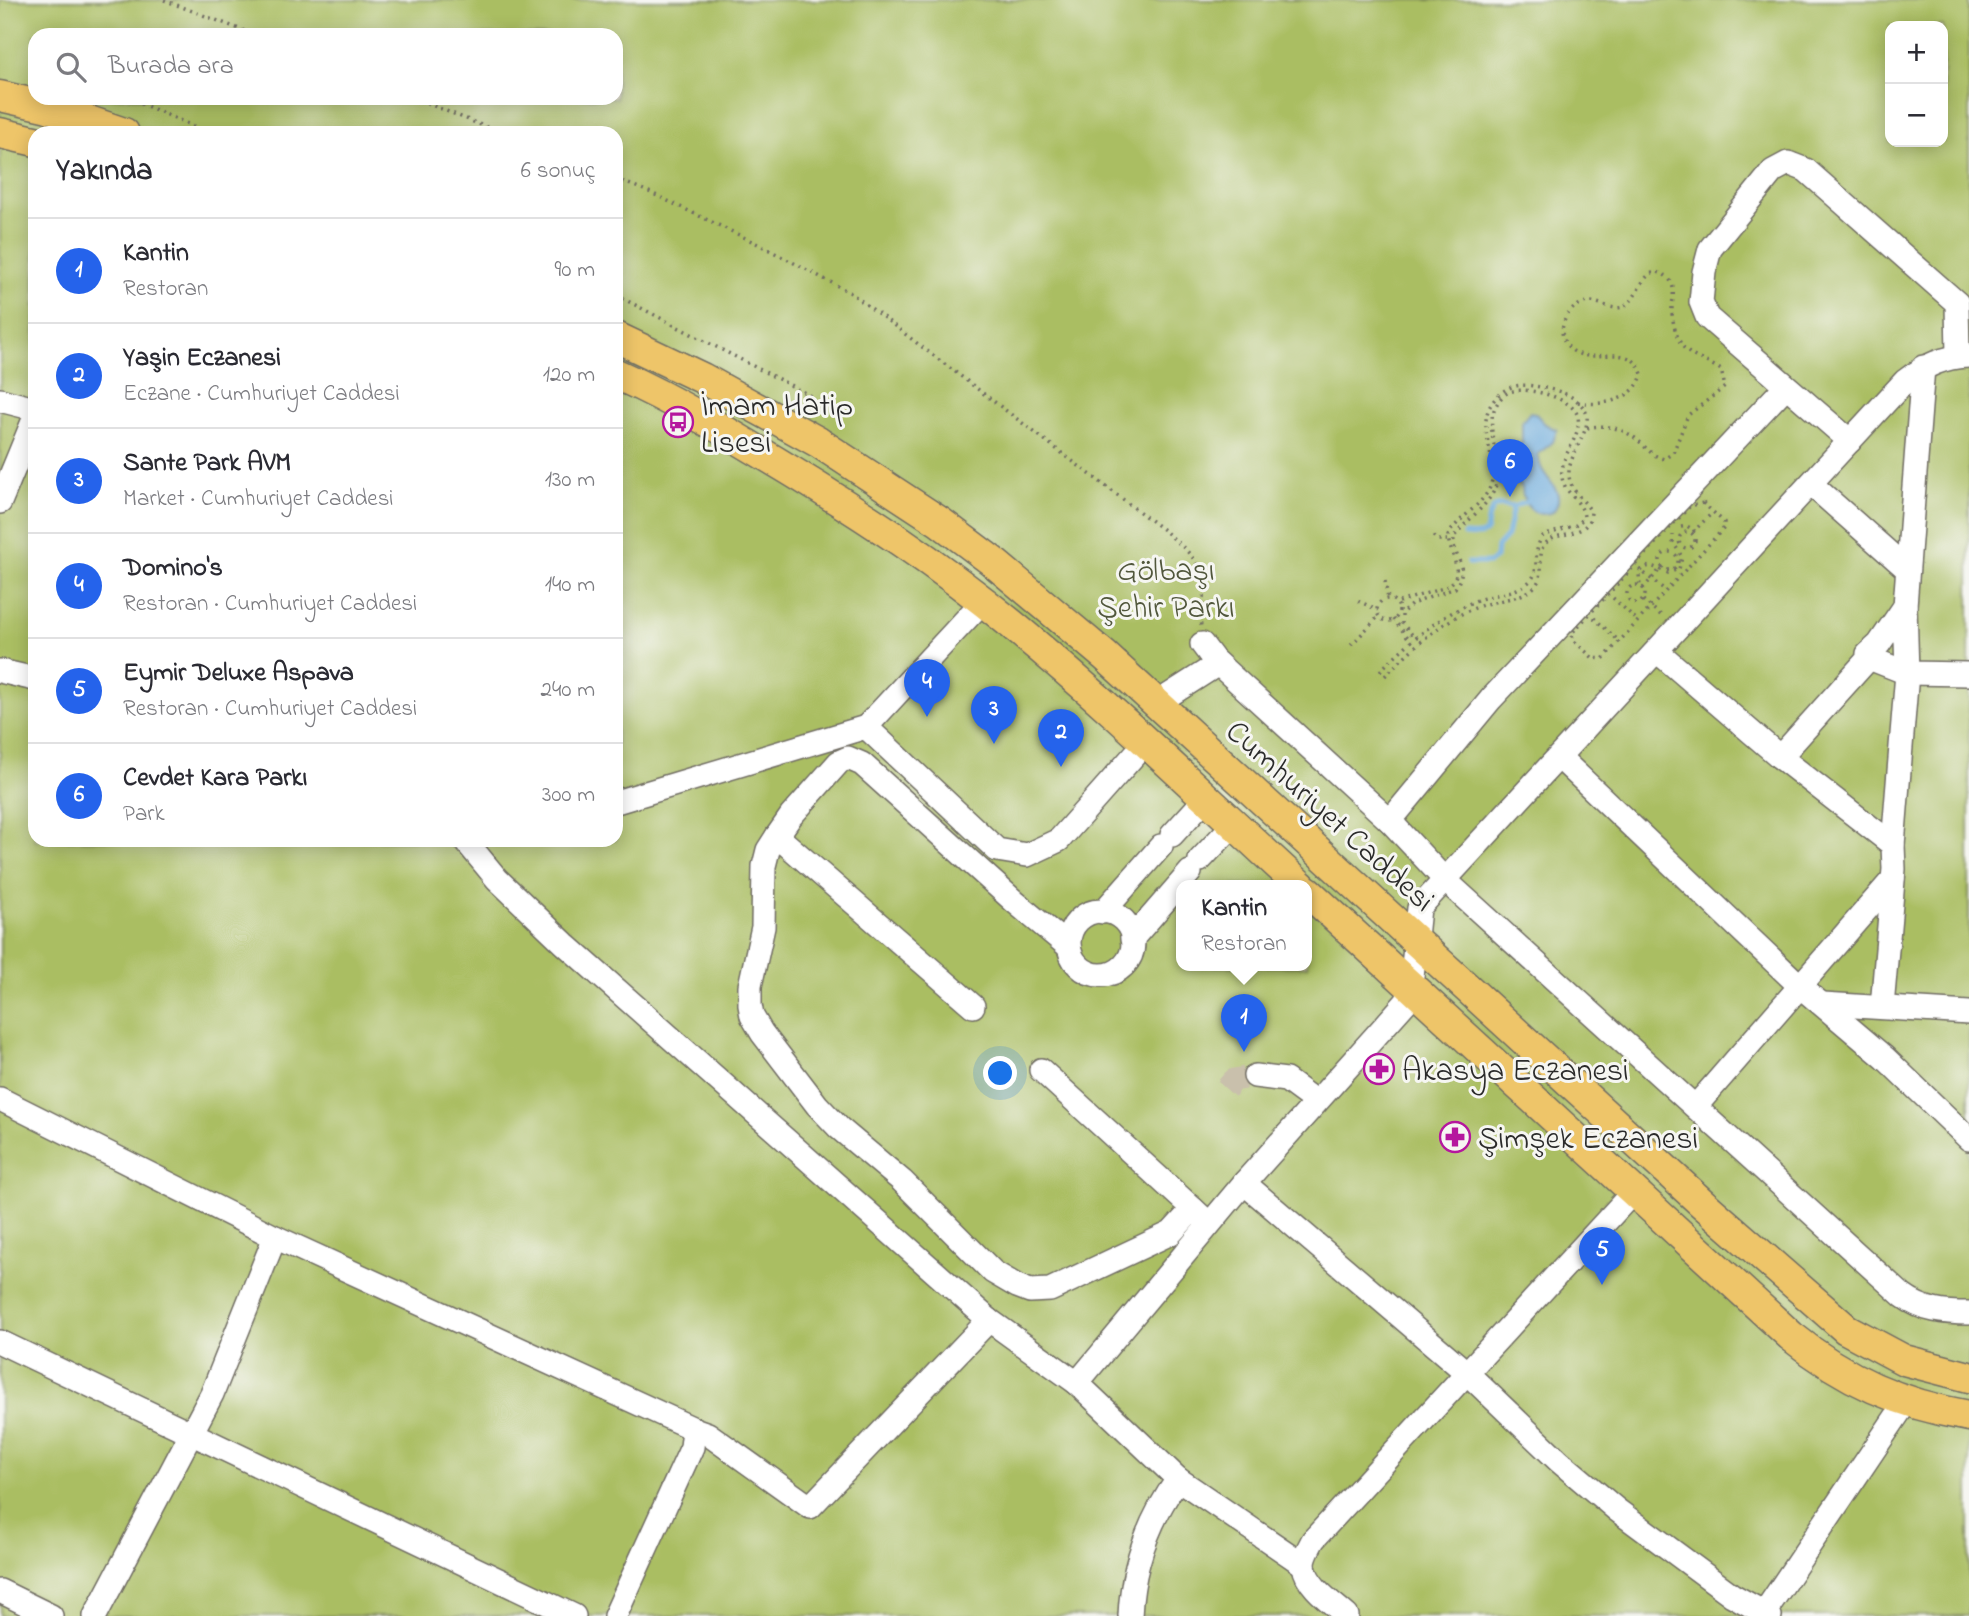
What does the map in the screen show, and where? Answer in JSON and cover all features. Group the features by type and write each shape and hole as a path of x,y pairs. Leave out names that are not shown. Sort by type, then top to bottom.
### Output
{"main road":[{"path":"0,96 28,102"},
{"path":"39,105 104,126"},
{"path":"0,133 28,139"},
{"name":"Cumhuriyet Caddesi","path":"623,340 702,378 818,442 880,481 992,561 1157,703 1692,1193 1846,1329 1904,1360 1969,1377"},
{"path":"623,378 729,433 821,489 899,539 983,601 1074,678 1295,880"},
{"path":"1312,896 1815,1356 1856,1380 1906,1402 1969,1416"}],"street":[{"path":"1069,947 1069,938 1078,921 1094,912 1103,912 1123,920 1131,932 1132,951 1125,964 1115,972 1102,975 1089,973 1078,966 1069,947 857,761 848,758 839,762 791,816 768,850 764,866 763,928 750,986 752,1016 787,1067 839,1128 902,1181 993,1272 1030,1291 1050,1290 1171,1233 1201,1216 1244,1183 1405,1003 1411,986 1419,908 1657,651 1811,484 1905,381 1923,367 1948,357 1963,356 1957,303 1816,178 1806,170 1788,163 1773,171 1710,249 1701,302 1707,317 1850,441"},
{"path":"1882,1007 1907,673 1905,606 1923,367"},
{"path":"1390,821 1490,699 1786,386"},
{"path":"0,400 28,407"},
{"path":"0,502 28,434"},
{"path":"1811,484 1907,569"},
{"path":"623,800 866,727 945,634 983,601"},
{"path":"1780,757 1869,659 1868,654 1879,644 1905,606"},
{"path":"1202,638 1218,664 1390,821 1445,880 1903,1296 1919,1307 1969,1314"},
{"path":"1657,651 1780,757 1893,845"},
{"path":"1869,659 1907,673 1969,674"},
{"path":"1157,703 1218,664"},
{"path":"0,671 28,677"},
{"path":"866,727 997,850 1027,855 1059,840 1145,743"},
{"path":"1559,757 1801,987 1885,1058 1969,1139"},
{"path":"1103,912 1206,798"},
{"path":"1183,880 1234,824"},
{"path":"777,836 973,1006"},
{"path":"476,847 497,879 565,944 989,1320 1077,1383 1178,1479 1304,1565 1315,1587 1347,1616"},
{"path":"1696,1107 1893,879"},
{"path":"1132,939 1176,888"},
{"path":"1823,1004 1969,1013"},
{"path":"1041,1070 1201,1216"},
{"path":"1255,1076 1286,1080 1316,1102"},
{"path":"0,1099 275,1237 708,1434 810,1507 989,1320"},
{"path":"1244,1183 1467,1373 1559,1461 1617,1510 1732,1595 1767,1615 1906,1402"},
{"path":"1304,1565 1306,1553 1313,1540 1634,1191"},
{"path":"1077,1383 1201,1216"},
{"path":"94,1616 212,1394 275,1237"},
{"path":"0,1342 574,1616"},
{"path":"615,1616 692,1447 694,1429"},
{"path":"1130,1616 1136,1566 1160,1505 1178,1479"},
{"path":"0,1591 51,1616"}],"path":[{"path":"164,0 237,28"},
{"path":"144,105 193,126"},
{"path":"431,105 484,126"},
{"path":"623,182 758,244 851,293 1166,532 1185,548 1201,571 1205,585 1200,614 1202,638"},
{"path":"1576,401 1595,403 1627,395 1636,389 1642,374 1635,361 1628,356 1582,356 1572,351 1563,337 1562,329 1568,314 1575,307 1591,302 1612,308 1621,307 1629,303 1646,276 1666,276 1673,290 1672,312 1679,340 1690,354 1721,370 1725,387 1715,397 1692,410 1673,453 1664,459 1652,455 1636,439 1611,426 1604,424 1586,428"},
{"path":"623,299 815,398"},
{"path":"1385,676 1440,627 1480,606 1534,588 1542,573 1542,548 1546,543 1584,528 1591,512 1572,488 1569,468 1570,459 1588,419 1576,401 1553,390 1520,384 1505,388 1497,396 1488,407 1485,418 1492,473 1490,488 1452,529 1448,540 1458,571 1452,583 1443,589 1396,603 1388,599"},
{"path":"1380,671 1413,639 1437,622 1473,601 1528,583 1535,572 1536,548 1543,536 1576,525 1584,518 1583,511 1566,492 1562,477 1564,458 1578,424 1575,409 1567,402 1546,394 1512,391 1494,408 1492,422 1498,466 1496,487 1490,498 1454,537 1454,546 1462,565 1462,573 1455,589 1412,604 1402,613 1402,623 1413,639"},
{"path":"1643,589 1635,586 1630,589 1629,599 1633,603 1643,600 1645,594 1643,589 1638,582 1641,570 1648,566 1672,573 1680,569 1702,552 1725,525 1703,503 1690,506 1572,633 1573,640 1593,658 1604,659 1666,591 1680,569 1682,561 1673,542 1675,530 1687,526 1695,538 1693,546"},
{"path":"1693,532 1713,512"},
{"path":"1433,536 1438,540 1448,540"},
{"path":"1643,589 1661,568 1663,555 1693,546 1702,552"},
{"path":"1635,565 1666,591"},
{"path":"1385,581 1388,599"},
{"path":"1609,594 1639,621"},
{"path":"1379,616 1378,610 1382,602 1388,599"},
{"path":"1643,600 1651,607"},
{"path":"1358,601 1378,610"},
{"path":"1379,616 1388,621 1393,619 1399,613 1396,603"},
{"path":"1590,614 1620,641"},
{"path":"1351,645 1379,616"},
{"path":"1393,619 1413,639"}],"green space":[{"name":"Gölbaşı Şehir Parkı","path":"0,0 1969,0 1969,1616 0,1616"}],"water":[{"path":"1530,412 1557,430 1553,442 1538,454 1542,469 1558,495 1557,506 1553,512 1546,514 1535,512 1527,505 1522,487 1510,475 1507,466 1507,450 1514,444 1522,444 1522,422"}],"waterway":[{"path":"1464,535 1485,532 1494,507 1513,507 1526,502"},
{"path":"1468,563 1489,563 1496,558 1497,547 1507,536 1513,507"}],"tunnel":[{"path":"1226,1089 1234,1080 1255,1076"}],"place":[{"name":"İmam Hatip Lisesi","path":"678,422"},
{"name":"Cevdet Kara Parkı","path":"1510,497"},
{"name":"Domino's","path":"927,717"},
{"name":"Sante Park AVM","path":"994,744"},
{"name":"Yaşin Eczanesi","path":"1061,767"},
{"name":"Kantin","path":"1244,1052"},
{"name":"Akasya Eczanesi","path":"1379,1069"},
{"name":"Şimşek Eczanesi","path":"1455,1137"},
{"name":"Eymir Deluxe Aspava","path":"1602,1285"}]}
